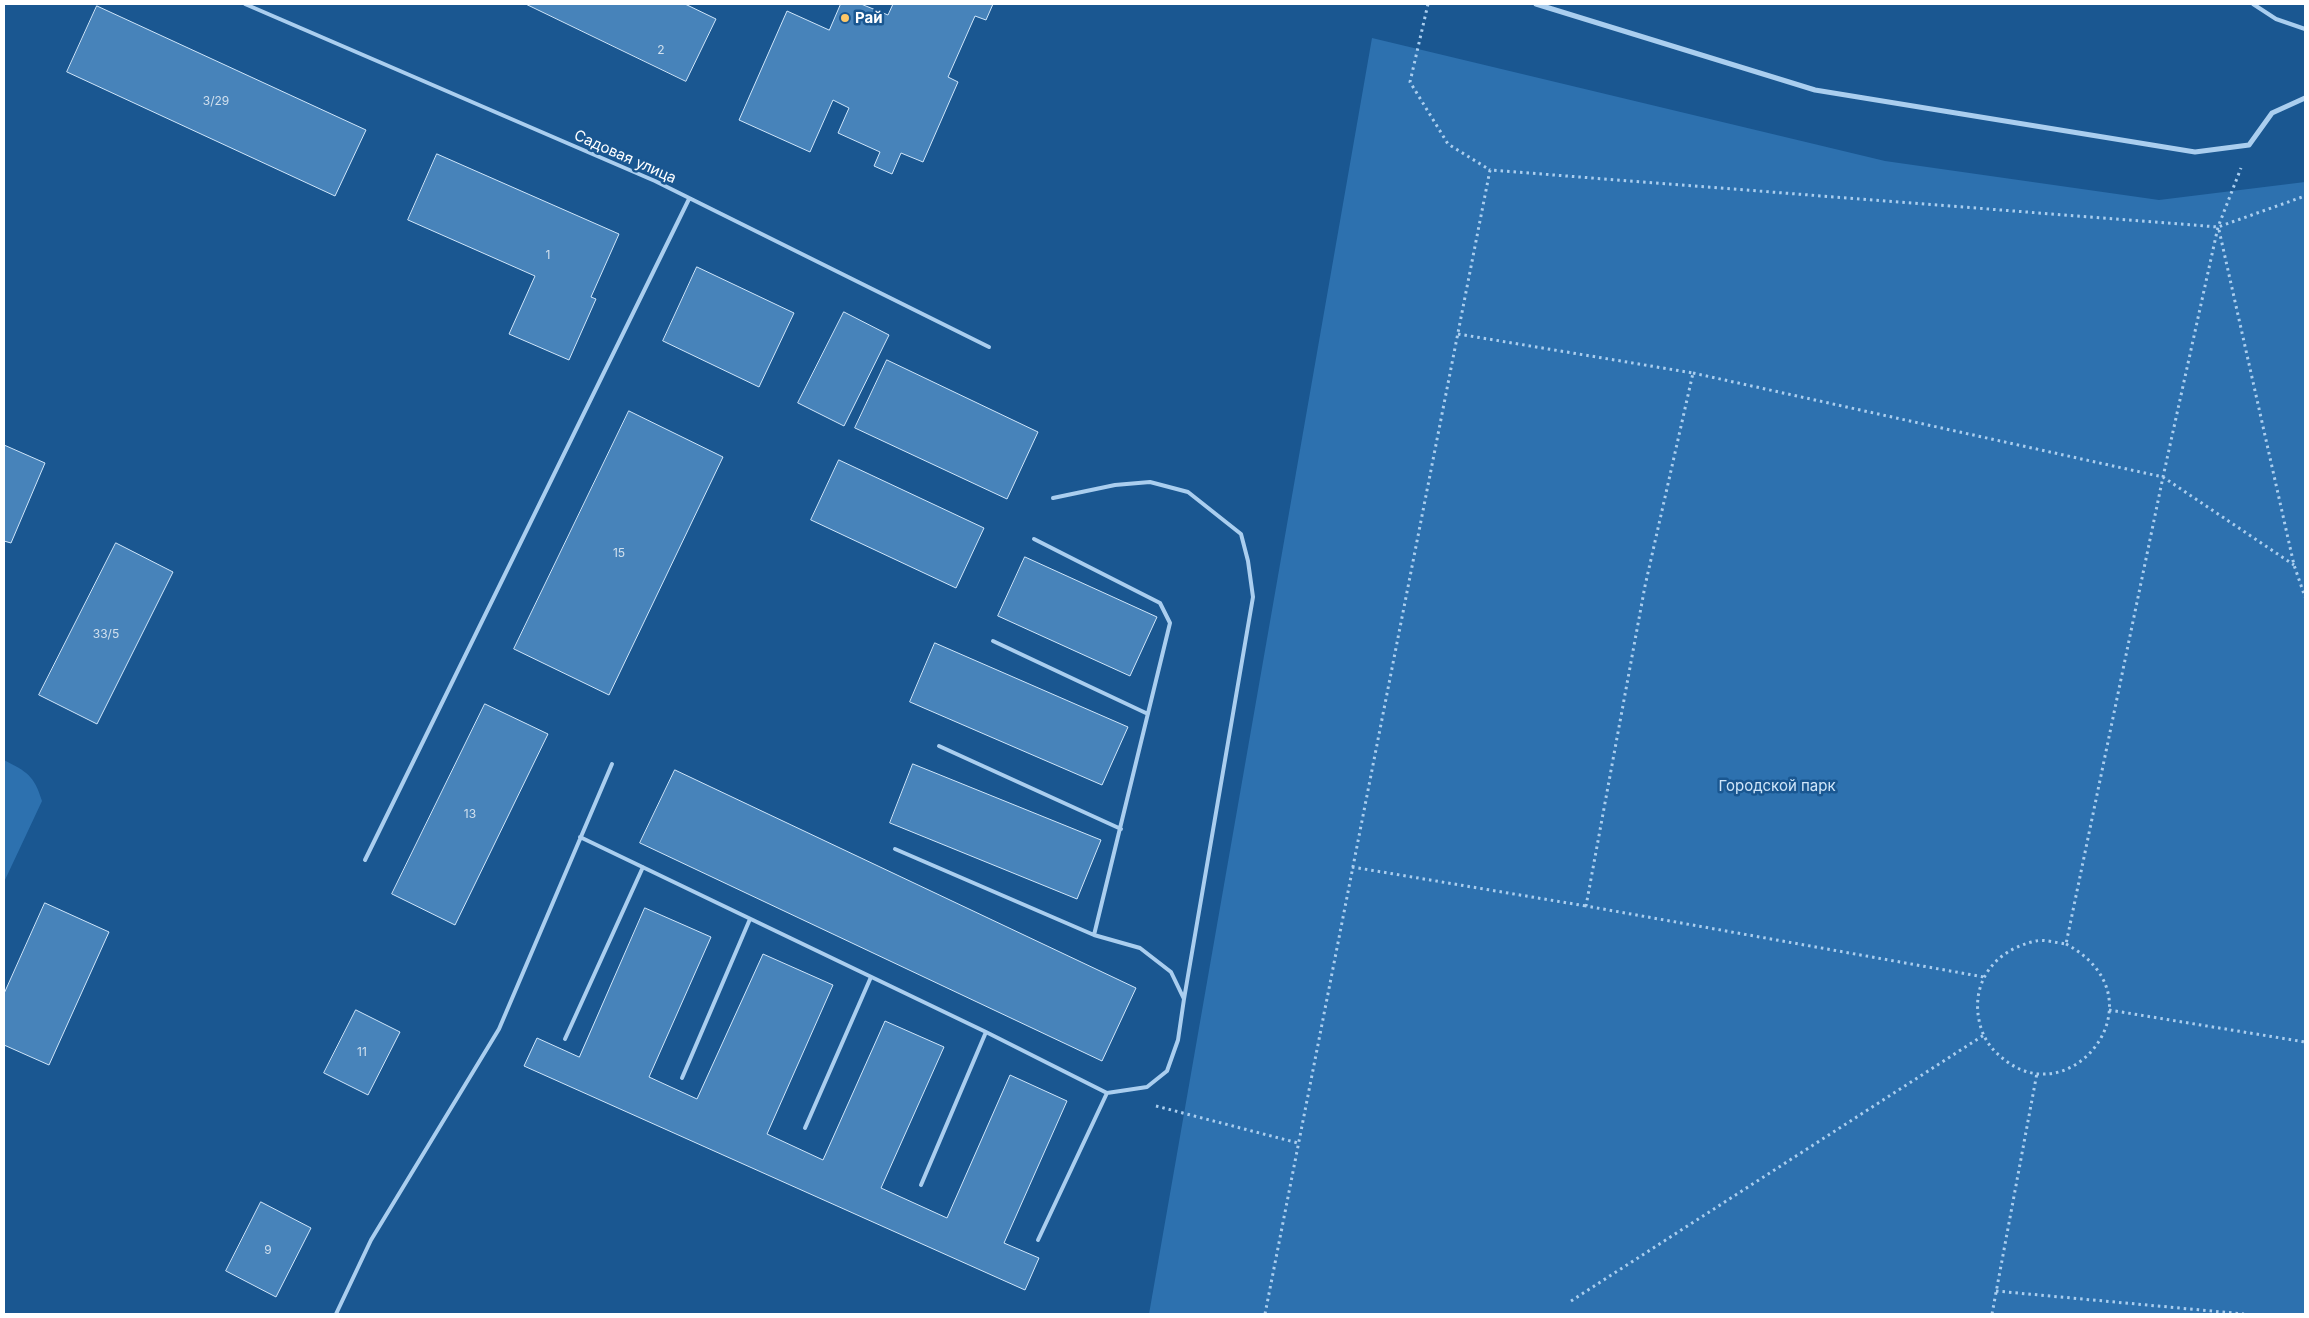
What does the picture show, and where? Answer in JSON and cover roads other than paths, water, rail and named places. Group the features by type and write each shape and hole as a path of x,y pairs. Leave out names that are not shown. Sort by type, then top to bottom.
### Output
{"street":[{"path":"1536,4 1815,90 2195,152 2249,145 2272,113 2305,98"}],"lane":[{"name":"Садовая улица","path":"245,4 625,168 989,347"},
{"path":"2253,4 2276,19 2305,29"},
{"path":"365,860 689,199"},
{"path":"580,838 986,1032 1107,1093 1147,1087 1167,1071 1178,1040 1253,597 1241,534 1188,492 1150,482 1115,485 1053,498"},
{"path":"1034,539 1160,604 1170,623 1094,935"},
{"path":"993,641 1148,714"},
{"path":"939,746 1121,828"},
{"path":"336,1314 371,1240 499,1029 612,764"},
{"path":"895,849 1094,935 1140,948 1171,972 1184,999"},
{"path":"565,1040 643,867"},
{"path":"682,1078 750,919"},
{"path":"804,1128 871,977"},
{"path":"921,1185 986,1032"},
{"path":"1038,1240 1107,1093"}],"place":[{"name":"Рай","path":"845,18"}],"park label":[{"name":"Городской парк","path":"1777,786"}]}
